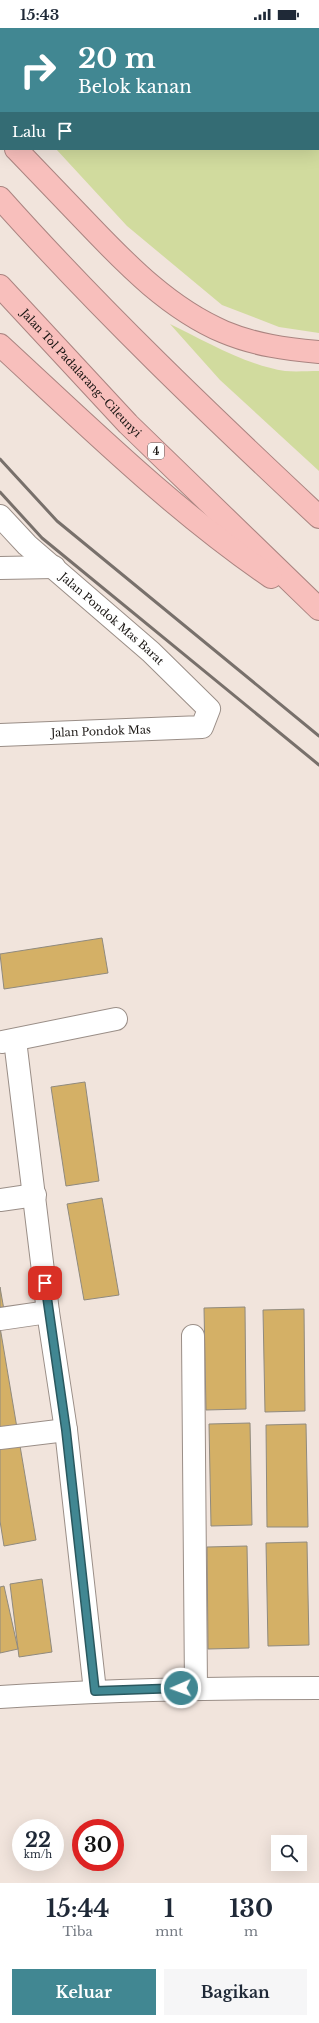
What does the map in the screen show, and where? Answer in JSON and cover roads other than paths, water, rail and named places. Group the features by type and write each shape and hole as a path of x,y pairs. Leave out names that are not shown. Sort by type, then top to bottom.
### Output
{"highway":[{"path":"17,150 109,246 163,296 174,304 223,332 247,340 274,347 319,352"},
{"path":"0,198 37,239 197,402 319,517"},
{"name":"Jalan Tol Padalarang–Cileunyi","path":"0,286 128,424 319,609"},
{"path":"0,345 147,481 227,547 319,609"}],"street":[{"name":"Jalan Pondok Mas Barat","path":"0,516 27,545 151,652 209,709 202,727"},
{"path":"0,568 54,567"},
{"name":"Jalan Pondok Mas","path":"0,735 202,727"},
{"path":"95,1691 66,1430 48,1312 35,1195 8,1041 116,1019"},
{"path":"0,1200 35,1195"},
{"path":"0,1318 48,1312"},
{"path":"193,1336 196,1688"},
{"path":"0,1438 66,1430"},
{"path":"0,1697 95,1691 196,1688 319,1688"}],"railway":[{"path":"0,459 57,521 319,736"},
{"path":"0,492 42,538 319,765"}]}
